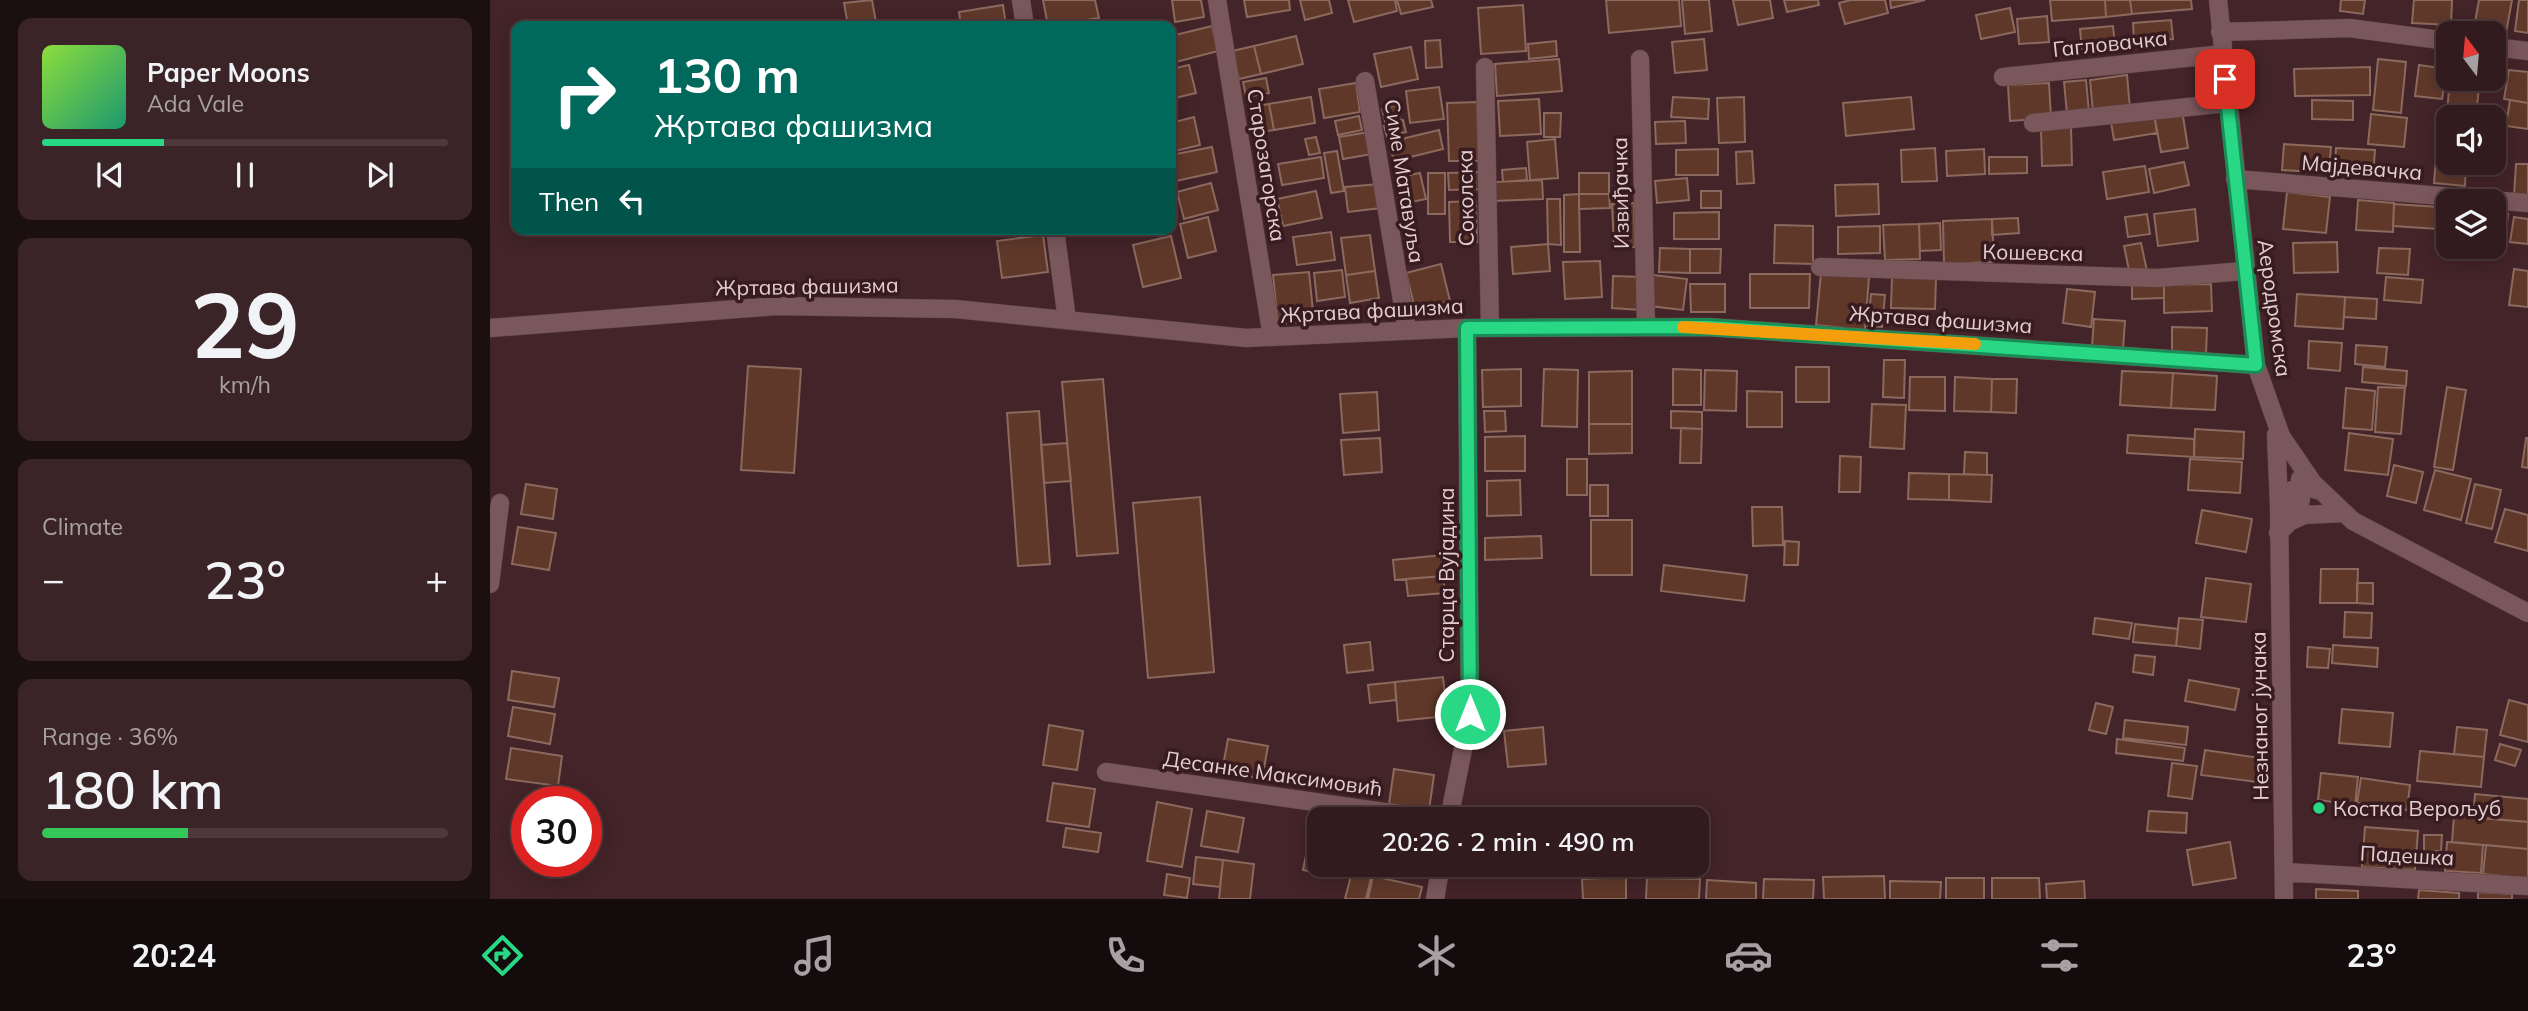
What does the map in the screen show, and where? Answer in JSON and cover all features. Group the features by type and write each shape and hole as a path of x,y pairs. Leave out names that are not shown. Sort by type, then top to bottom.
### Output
{"street":[{"path":"1021,0 1024,21"},
{"name":"Старозагорска","path":"1217,0 1272,337"},
{"name":"Аеродромска","path":"2218,0 2244,271 2256,365 2273,417 2296,462 2343,513 2375,534 2528,613"},
{"path":"2220,32 2349,28 2436,39"},
{"path":"2506,48 2528,51"},
{"name":"Гагловачка","path":"2003,77 2222,54"},
{"name":"Извиђачка","path":"1640,59 1646,327"},
{"name":"Соколска","path":"1485,66 1490,328"},
{"name":"Симе Матавуља","path":"1365,81 1407,330"},
{"path":"2033,123 2228,103"},
{"name":"Мајдевачка","path":"2235,179 2528,203"},
{"path":"1056,235 1067,320"},
{"name":"Кошевска","path":"1820,267 2158,278 2244,271"},
{"name":"Жртава фашизма","path":"490,328 777,306 955,309 1246,338 1467,328 1707,327 2256,365"},
{"name":"Старца Вујадина","path":"1451,807 1470,714 1467,328"},
{"name":"Незнаног јунака","path":"2273,417 2278,449 2279,505 2284,527 2284,899"},
{"path":"2284,527 2300,510 2301,488 2296,462"},
{"path":"2279,505 2285,495 2301,488 2320,491"},
{"path":"490,584 500,503"},
{"path":"2284,527 2304,515 2343,513"},
{"name":"Десанке Максимовић","path":"1106,772 1350,807"},
{"name":"Падешка","path":"2284,872 2528,886"},
{"path":"1435,899 1439,877"}],"building":[{"path":"872,0 876,21 847,21 844,3"},
{"path":"1043,0 1095,0 1099,18 1047,21"},
{"path":"1172,0 1201,0 1204,17 1175,21"},
{"path":"1244,0 1289,0 1290,10 1247,17"},
{"path":"1300,0 1329,0 1332,13 1305,20"},
{"path":"1348,0 1395,0 1397,11 1354,22"},
{"path":"1397,0 1431,0 1433,7 1401,14"},
{"path":"1606,0 1679,0 1681,26 1609,33"},
{"path":"1682,0 1709,0 1712,31 1685,34"},
{"path":"1733,0 1770,0 1773,18 1738,25"},
{"path":"1784,0 1818,0 1819,5 1787,12"},
{"path":"1851,0 1885,0 1888,13 1845,24 1839,3"},
{"path":"1890,0 1925,0 1891,8"},
{"path":"2050,0 2105,0 2106,17 2052,21"},
{"path":"2105,0 2130,0 2132,14 2106,17"},
{"path":"2130,0 2191,0 2192,9 2132,14"},
{"path":"2341,0 2365,0 2363,14 2340,11"},
{"path":"2414,0 2452,0 2451,21 2436,21 2436,24 2412,23"},
{"path":"2479,0 2512,0 2506,33 2506,21 2475,21"},
{"path":"2519,0 2528,0 2528,33 2515,31"},
{"path":"1003,5 1005,21 960,21 959,12"},
{"path":"1523,5 1526,51 1481,54 1478,8"},
{"path":"2010,8 2015,32 1981,39 1976,15"},
{"path":"2047,16 2049,42 2019,44 2017,19"},
{"path":"2171,20 2173,39 2134,42 2133,23"},
{"path":"1212,26 1218,51 1176,62 1176,35"},
{"path":"2113,26 2115,46 2082,50 2080,29"},
{"path":"1296,36 1303,64 1261,74 1254,46"},
{"path":"1704,39 1707,70 1675,73 1672,42"},
{"path":"1440,40 1442,67 1426,68 1425,41"},
{"path":"1556,41 1557,56 1529,59 1528,44"},
{"path":"1254,46 1261,74 1239,79 1232,51"},
{"path":"1411,47 1418,79 1381,87 1374,54"},
{"path":"1559,59 1562,91 1497,96 1495,64"},
{"path":"2378,59 2406,62 2401,113 2373,110"},
{"path":"1189,65 1196,93 1176,98 1176,68"},
{"path":"2419,65 2436,67 2436,91 2443,91 2442,99 2415,96"},
{"path":"2370,67 2370,95 2295,96 2294,69"},
{"path":"2509,70 2528,72 2528,103 2504,99"},
{"path":"2127,75 2130,109 2093,112 2090,80"},
{"path":"1266,78 1269,93 1246,97 1243,82"},
{"path":"2086,80 2089,112 2067,114 2064,82"},
{"path":"1356,83 1360,112 1324,118 1319,89"},
{"path":"2049,83 2051,118 2010,121 2008,85"},
{"path":"1439,87 1444,119 1410,123 1406,91"},
{"path":"2449,91 2479,91 2477,105 2448,105"},
{"path":"1311,97 1315,123 1274,130 1269,104"},
{"path":"1673,97 1709,99 1708,119 1671,117"},
{"path":"1744,97 1745,142 1719,143 1717,98"},
{"path":"1911,97 1914,129 1846,136 1843,103"},
{"path":"1539,99 1541,134 1500,136 1498,101"},
{"path":"2312,100 2353,101 2353,120 2312,119"},
{"path":"2510,100 2528,103 2528,129 2506,126"},
{"path":"1477,102 1479,161 1449,161 1447,103"},
{"path":"1269,104 1274,130 1255,133 1250,107"},
{"path":"1396,105 1401,121 1386,125 1382,109"},
{"path":"2182,110 2188,148 2161,152 2154,114"},
{"path":"1544,113 1561,113 1560,137 1544,137"},
{"path":"2154,114 2157,133 2114,140 2111,122"},
{"path":"2371,114 2407,118 2404,147 2368,144"},
{"path":"1359,116 1362,130 1338,135 1335,121"},
{"path":"1194,117 1200,145 1176,151 1176,122"},
{"path":"1403,120 1406,132 1387,137 1384,126"},
{"path":"1685,121 1686,143 1656,144 1655,122"},
{"path":"2071,127 2072,165 2042,166 2041,128"},
{"path":"1439,130 1443,149 1394,161 1389,142"},
{"path":"1369,132 1372,154 1343,159 1339,137"},
{"path":"1316,137 1320,153 1309,155 1305,139"},
{"path":"1555,139 1558,178 1530,180 1527,142"},
{"path":"2284,144 2331,147 2329,173 2282,170"},
{"path":"1212,147 1217,172 1176,181 1176,154"},
{"path":"1935,148 1937,181 1902,182 1901,150"},
{"path":"2336,148 2375,150 2373,177 2334,173"},
{"path":"1718,149 1718,175 1676,175 1676,150"},
{"path":"1984,149 1985,174 1947,176 1946,151"},
{"path":"1337,151 1344,191 1331,193 1324,153"},
{"path":"1752,151 1754,183 1737,184 1736,152"},
{"path":"1321,157 1324,178 1282,185 1278,164"},
{"path":"1989,157 2027,157 2027,173 1989,174"},
{"path":"2436,157 2436,175 2465,175 2465,186 2434,183"},
{"path":"2184,162 2189,185 2154,193 2149,169"},
{"path":"2516,164 2528,164 2528,197 2514,196"},
{"path":"2145,166 2149,192 2107,199 2103,172"},
{"path":"1526,168 1527,180 1503,182 1502,170"},
{"path":"1481,172 1481,189 1449,190 1448,173"},
{"path":"1420,173 1426,199 1401,204 1395,178"},
{"path":"1428,173 1445,173 1445,214 1428,214"},
{"path":"1579,173 1609,173 1609,194 1579,194"},
{"path":"1687,178 1689,200 1657,203 1655,181"},
{"path":"1542,180 1543,199 1493,201 1492,182"},
{"path":"1211,183 1218,210 1184,219 1177,192"},
{"path":"1379,184 1381,208 1348,212 1345,187"},
{"path":"1878,184 1879,214 1836,216 1835,185"},
{"path":"1316,191 1322,218 1283,226 1277,199"},
{"path":"1701,191 1721,191 1721,208 1701,208"},
{"path":"2287,192 2330,197 2326,233 2283,229"},
{"path":"1579,194 1609,194 1610,208 1579,209"},
{"path":"1579,194 1580,252 1564,252 1564,195"},
{"path":"1547,199 1560,199 1561,245 1548,244"},
{"path":"2358,200 2394,203 2393,232 2356,230"},
{"path":"1476,201 1477,242 1450,242 1449,202"},
{"path":"1634,203 1635,247 1614,248 1612,204"},
{"path":"2394,204 2436,207 2436,229 2393,226"},
{"path":"2195,209 2198,241 2158,246 2154,214"},
{"path":"1719,212 1719,239 1674,239 1674,213"},
{"path":"2147,214 2150,234 2128,237 2125,217"},
{"path":"1208,217 1216,251 1188,258 1180,224"},
{"path":"2514,217 2528,219 2528,244 2510,242"},
{"path":"2018,218 2019,233 1992,235 1992,219"},
{"path":"1992,219 1994,262 1944,264 1943,221"},
{"path":"1940,223 1941,250 1920,251 1919,224"},
{"path":"1919,224 1920,259 1885,260 1883,225"},
{"path":"1775,225 1813,226 1813,264 1774,263"},
{"path":"1880,226 1880,253 1838,254 1838,227"},
{"path":"1331,232 1335,260 1297,265 1293,237"},
{"path":"1043,235 1048,272 1002,278 997,241"},
{"path":"1370,235 1375,271 1346,275 1341,238"},
{"path":"1171,236 1181,278 1143,287 1133,245"},
{"path":"2337,242 2338,272 2294,273 2293,243"},
{"path":"2141,243 2147,271 2130,275 2124,246"},
{"path":"1548,244 1550,271 1513,274 1511,247"},
{"path":"1660,248 1690,249 1690,273 1659,272"},
{"path":"2379,248 2410,249 2408,275 2377,273"},
{"path":"1690,249 1721,249 1720,273 1690,273"},
{"path":"1600,261 1602,297 1565,299 1563,262"},
{"path":"1441,264 1450,301 1415,309 1406,273"},
{"path":"2514,269 2528,271 2528,307 2509,305"},
{"path":"1342,270 1345,297 1317,301 1314,273"},
{"path":"1375,271 1379,298 1350,303 1346,275"},
{"path":"1309,272 1314,321 1278,324 1273,275"},
{"path":"1821,273 1869,277 1865,330 1816,325"},
{"path":"1750,274 1810,274 1809,308 1750,308"},
{"path":"1653,275 1687,279 1683,310 1649,306"},
{"path":"1613,276 1642,277 1641,310 1612,308"},
{"path":"1892,277 1936,278 1935,309 1891,308"},
{"path":"2386,277 2423,280 2421,303 2384,300"},
{"path":"1690,284 1725,284 1725,312 1691,312"},
{"path":"2211,284 2212,311 2164,313 2164,285"},
{"path":"2164,285 2164,298 2132,299 2132,286"},
{"path":"2067,289 2095,292 2091,327 2063,323"},
{"path":"1871,294 1885,295 1882,327 1868,326"},
{"path":"2297,294 2345,297 2343,329 2295,326"},
{"path":"2345,297 2377,299 2376,319 2344,317"},
{"path":"2094,319 2125,321 2123,349 2092,346"},
{"path":"2172,327 2207,328 2206,355 2172,355"},
{"path":"2309,341 2342,343 2340,371 2308,368"},
{"path":"2356,345 2387,347 2385,367 2355,364"},
{"path":"1884,360 1905,360 1904,398 1883,397"},
{"path":"748,366 801,369 794,473 741,470"},
{"path":"1796,367 1829,367 1829,402 1796,402"},
{"path":"2363,367 2407,371 2406,386 2362,382"},
{"path":"1521,369 1521,406 1483,407 1482,370"},
{"path":"1544,369 1578,370 1577,427 1542,426"},
{"path":"1673,369 1701,370 1701,405 1673,405"},
{"path":"1705,370 1737,371 1736,411 1704,410"},
{"path":"1632,371 1632,424 1589,424 1589,372"},
{"path":"2122,371 2173,373 2171,408 2120,405"},
{"path":"2173,373 2217,376 2215,410 2171,408"},
{"path":"1910,377 1945,377 1945,411 1909,410"},
{"path":"1955,377 1992,379 1991,412 1954,411"},
{"path":"1103,379 1118,553 1077,556 1062,382"},
{"path":"1992,379 2017,379 2016,413 1991,412"},
{"path":"2378,387 2405,388 2401,434 2375,432"},
{"path":"2447,387 2466,390 2453,470 2434,467"},
{"path":"2346,388 2375,391 2372,430 2343,428"},
{"path":"1747,391 1782,392 1782,427 1747,427"},
{"path":"1377,392 1379,430 1343,433 1340,394"},
{"path":"1872,404 1906,405 1904,449 1870,447"},
{"path":"1039,411 1050,564 1018,566 1007,413"},
{"path":"1484,411 1505,411 1506,431 1485,432"},
{"path":"1671,411 1702,412 1702,429 1671,428"},
{"path":"1589,424 1632,424 1632,453 1589,454"},
{"path":"1681,428 1702,429 1701,463 1680,463"},
{"path":"2195,429 2244,432 2243,459 2194,457"},
{"path":"2349,433 2393,439 2388,475 2345,470"},
{"path":"2128,435 2194,439 2194,457 2127,453"},
{"path":"1525,436 1525,471 1485,471 1485,437"},
{"path":"1380,438 1382,472 1344,475 1341,440"},
{"path":"2528,438 2528,468 2522,467"},
{"path":"1067,443 1071,481 1044,483 1041,445"},
{"path":"1965,452 1987,453 1987,475 1964,474"},
{"path":"1840,456 1861,457 1860,492 1839,492"},
{"path":"1567,459 1587,459 1587,495 1567,495"},
{"path":"2190,459 2242,462 2240,493 2188,490"},
{"path":"2394,465 2423,472 2416,503 2387,496"},
{"path":"2435,470 2471,479 2461,520 2424,510"},
{"path":"1909,473 1949,474 1949,500 1908,499"},
{"path":"1949,474 1992,475 1991,502 1949,500"},
{"path":"1520,480 1521,515 1487,516 1487,481"},
{"path":"526,484 557,489 553,519 521,514"},
{"path":"2475,484 2501,490 2492,529 2466,523"},
{"path":"1590,485 1608,485 1608,516 1590,516"},
{"path":"1200,497 1214,672 1148,678 1133,503"},
{"path":"1752,507 1782,507 1783,545 1753,546"},
{"path":"2505,509 2528,515 2528,551 2495,542"},
{"path":"2202,510 2252,519 2246,552 2196,543"},
{"path":"1591,520 1632,520 1632,575 1591,575"},
{"path":"518,527 556,533 549,570 512,564"},
{"path":"1541,536 1542,558 1485,560 1485,538"},
{"path":"1785,541 1799,542 1798,565 1784,565"},
{"path":"1442,555 1443,576 1395,580 1393,560"},
{"path":"1664,565 1747,575 1744,601 1661,591"},
{"path":"2321,569 2358,569 2357,603 2320,603"},
{"path":"1443,576 1445,593 1408,596 1406,579"},
{"path":"2206,578 2251,584 2246,622 2201,617"},
{"path":"2357,583 2373,583 2373,604 2357,603"},
{"path":"2345,612 2372,613 2371,638 2344,637"},
{"path":"2095,618 2132,623 2129,639 2093,634"},
{"path":"2179,618 2203,620 2200,649 2176,646"},
{"path":"2135,624 2178,629 2176,646 2133,642"},
{"path":"1370,642 1373,670 1347,673 1344,645"},
{"path":"2333,645 2378,648 2377,667 2332,663"},
{"path":"2308,647 2330,649 2328,668 2307,667"},
{"path":"2135,655 2155,657 2153,675 2133,672"},
{"path":"512,671 559,678 554,707 508,700"},
{"path":"1443,677 1447,716 1398,721 1395,682"},
{"path":"2189,680 2239,689 2235,710 2185,701"},
{"path":"1395,682 1396,700 1370,703 1368,685"},
{"path":"2509,700 2528,705 2528,742 2500,735"},
{"path":"2096,703 2113,707 2106,734 2089,730"},
{"path":"513,707 555,714 550,744 508,736"},
{"path":"2342,709 2393,713 2390,747 2339,743"},
{"path":"2125,720 2188,727 2186,745 2123,738"},
{"path":"1049,725 1083,731 1077,770 1043,765"},
{"path":"1543,727 1546,764 1508,767 1504,731"},
{"path":"2457,727 2487,730 2484,757 2454,754"},
{"path":"1228,739 1268,746 1262,779 1222,771"},
{"path":"2117,739 2185,748 2183,761 2116,753"},
{"path":"2500,744 2521,750 2515,766 2495,760"},
{"path":"511,748 562,756 558,786 506,779"},
{"path":"2205,750 2260,758 2257,782 2201,775"},
{"path":"2420,751 2484,757 2481,787 2417,781"},
{"path":"2172,763 2197,766 2192,799 2168,796"},
{"path":"1394,769 1434,775 1429,807 1389,804"},
{"path":"2321,773 2358,777 2355,805 2318,800"},
{"path":"2361,778 2410,785 2407,810 2357,803"},
{"path":"1053,783 1095,789 1089,827 1047,821"},
{"path":"2475,794 2528,799 2528,822 2473,817"},
{"path":"1157,802 1192,809 1182,867 1147,861"},
{"path":"1207,811 1244,818 1238,852 1201,846"},
{"path":"2149,811 2187,813 2186,833 2147,831"},
{"path":"2454,816 2528,822 2528,849 2452,842"},
{"path":"2365,827 2418,831 2415,870 2362,867"},
{"path":"1066,828 1101,833 1098,852 1063,847"},
{"path":"2424,835 2442,835 2441,851 2424,851"},
{"path":"2230,842 2236,878 2193,885 2187,850"},
{"path":"2447,842 2483,845 2481,873 2445,871"},
{"path":"2486,845 2528,849 2528,879 2483,874"},
{"path":"1307,850 1307,871 1303,870"},
{"path":"1196,857 1223,860 1220,887 1193,884"},
{"path":"1223,860 1254,864 1250,899 1219,899"},
{"path":"1167,874 1190,878 1187,898 1164,895"},
{"path":"1884,876 1885,899 1824,899 1823,877"},
{"path":"1351,877 1371,877 1366,899 1345,899"},
{"path":"1373,877 1422,887 1419,899 1368,899"},
{"path":"1626,877 1626,899 1583,899 1582,879"},
{"path":"1647,878 1700,879 1699,899 1646,899"},
{"path":"1946,878 1984,878 1984,899 1946,899"},
{"path":"1992,878 2039,878 2040,899 1992,899"},
{"path":"1764,879 1814,880 1813,899 1763,899"},
{"path":"1707,880 1756,883 1756,899 1706,899"},
{"path":"1890,881 1941,882 1940,899 1890,899"},
{"path":"2084,881 2085,899 2047,899 2046,884"},
{"path":"2316,889 2358,891 2358,899 2316,899"},
{"path":"2419,890 2459,893 2459,899 2418,899"},
{"path":"2478,892 2512,894 2512,899 2478,899"}],"slow traffic":[{"path":"1683,327 1975,344"}],"place":[{"name":"Костка Верољуб","path":"2319,808"}],"route":[{"path":"1470,714 1467,328 1707,327 2256,365 2225,79"}]}
